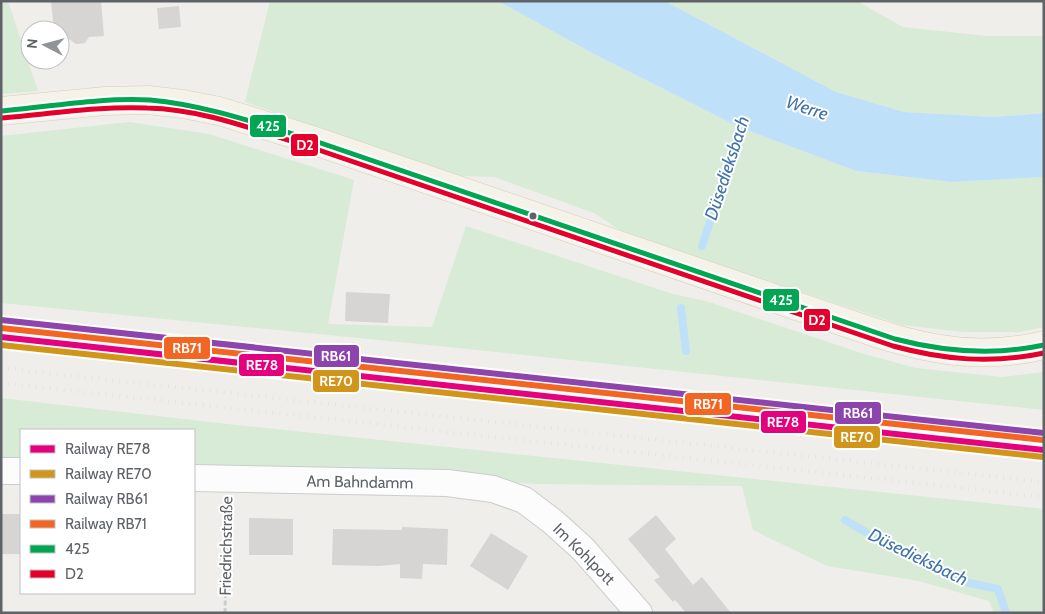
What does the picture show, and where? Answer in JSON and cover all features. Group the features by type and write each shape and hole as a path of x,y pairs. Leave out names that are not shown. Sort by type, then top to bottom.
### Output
{"main road":[{"path":"1,111 105,100 139,100 183,104 219,111 309,139 707,276 899,339 941,349 975,352 1004,351 1044,345"}],"street":[{"path":"1,471 20,471"},
{"name":"Am Bahndamm","path":"195,478 447,483 493,489 524,500"},
{"name":"Im Kohlpott","path":"524,500 552,521 583,549 639,613"}],"path":[{"name":"Friedrichstraße","path":"225,613 228,479"}],"green space":[{"path":"1,1 8,1 20,37 20,70 31,70 38,91 1,94"},
{"path":"270,1 498,1 594,54 739,127 856,171 952,182 1044,177 1044,327 1019,332 963,332 902,325 627,235 594,213 494,177 457,176 245,102"},
{"path":"665,1 857,1 903,27 987,36 1044,36 1044,113 993,117 904,112 836,92"},
{"path":"129,122 209,134 354,180 328,324 432,327 466,226 673,294 706,301 864,354 916,368 1002,377 1044,372 1044,410 429,345 1,303 1,136"},
{"path":"1,398 236,425 1044,509 1044,613 994,613 989,601 919,581 827,566 753,530 742,486 536,484 462,477 195,468 195,429 20,429 20,463 1,462"}],"water":[{"name":"Werre","path":"498,1 665,1 836,92 904,112 993,117 1044,113 1044,177 952,182 856,171 739,127 594,54"}],"building":[{"path":"51,1 101,1 104,36 89,37 85,43 76,44 70,40 70,20 53,20"},
{"path":"179,6 181,27 159,29 157,8"},
{"path":"346,292 390,294 388,323 345,321"},
{"path":"1,514 20,514 20,554 1,554"},
{"path":"656,515 676,539 665,549 693,585 702,577 731,613 686,613 675,600 673,602 654,580 660,577 628,539"},
{"path":"249,518 293,519 293,555 249,555"},
{"path":"402,527 448,529 447,565 423,564 422,579 400,578 400,564 379,566 332,565 333,529 402,530"},
{"path":"491,533 528,556 508,590 470,566"}],"waterway":[{"name":"Düsedieksbach","path":"702,246 744,117"},
{"name":"Düsedieksbach","path":"681,308 686,351"},
{"name":"Düsedieksbach","path":"845,520 869,534 969,583 998,589 1006,613"}],"railway":[{"path":"1,368 1044,482"},
{"path":"1,383 1044,497"}],"rail line":[{"name":"RB61","path":"1,320 1044,433"},
{"name":"RB71","path":"1,328 1043,440"},
{"name":"RE78","path":"1,337 1044,450"},
{"name":"RE70","path":"1,345 1043,457"}],"transit line":[{"name":"425","path":"1,111 132,99 170,102 211,110 309,139 895,339 932,347 969,351 1006,351 1044,345"},
{"name":"D2","path":"2,118 93,109 129,108 168,109 208,116 307,146 893,346 931,355 968,359 1006,359 1044,353"}]}
